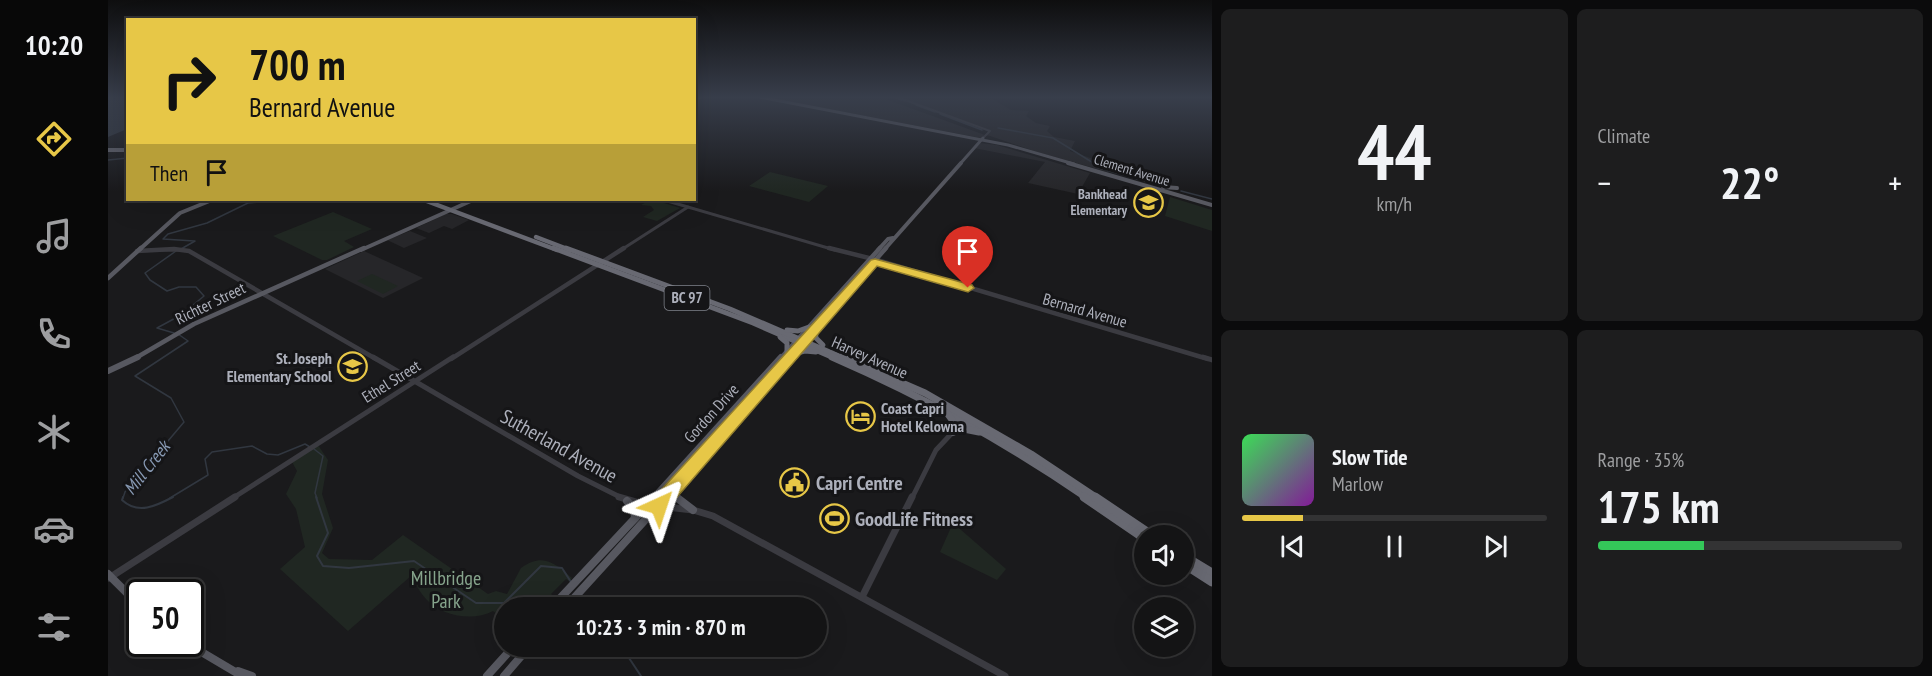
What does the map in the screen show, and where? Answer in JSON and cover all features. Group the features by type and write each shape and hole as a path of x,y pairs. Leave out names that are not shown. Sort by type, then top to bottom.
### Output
{"highway":[{"path":"108,150 126,149"},
{"name":"Harvey Avenue","path":"427,201 600,263 778,331 925,393 981,423 1031,454 1137,525"},
{"name":"Harvey Avenue","path":"436,201 451,208"},
{"path":"778,331 812,328 816,338 829,352"},
{"path":"778,331 787,343 790,353 829,352"},
{"name":"Harvey Avenue","path":"829,352 966,421 1028,459 1134,531"},
{"path":"944,410 953,421 953,432"},
{"path":"953,432 966,421 981,423"},
{"path":"953,432 972,430 988,434"},
{"path":"1194,561 1212,573"},
{"path":"1194,570 1212,582"}],"main road":[{"name":"Clement Avenue","path":"926,129 983,139 1212,204"},
{"name":"Clement Avenue","path":"930,129 940,130"},
{"name":"Clement Avenue","path":"932,129 1060,157 1160,187 1177,188 1173,191 1212,204"},
{"path":"967,136 978,145 992,142"},
{"name":"Gordon Drive","path":"577,595 678,485 801,340 873,260 894,241 893,238 983,139"},
{"path":"1084,166 1173,191"},
{"path":"108,278 180,213 210,201"},
{"name":"Richter Street","path":"108,371 143,355 182,331 464,201"},
{"name":"Richter Street","path":"451,208 470,201"},
{"name":"Gordon Drive","path":"561,597 790,353"},
{"path":"678,485 674,492 676,498 693,510"},
{"path":"627,501 634,509 635,519"},
{"path":"109,576 126,592"},
{"path":"204,653 242,676"},
{"path":"487,676 504,657"},
{"path":"504,676 520,657"},
{"path":"226,666 252,676"}],"street":[{"name":"Gordon Drive","path":"983,129 990,131 983,139"},
{"name":"Bernard Avenue","path":"667,201 1212,360"},
{"name":"Ethel Street","path":"109,576 688,207"},
{"name":"Sutherland Avenue","path":"138,251 184,249 414,382 627,501 693,510 712,516 1005,676"},
{"path":"862,597 936,450 953,432"}],"shaded area":[{"path":"108,129 126,129 126,129 108,137"},
{"path":"931,129 967,129 985,135 981,138"},
{"path":"981,129 1048,129 1047,131 1054,137 1075,141 1070,151 1105,163 1110,169 1108,172 985,135 988,131"},
{"path":"979,143 997,145 1090,173 1078,194 1028,183 1045,162 974,148"},
{"path":"446,214 469,220 452,229 444,226 429,233 416,228"},
{"path":"410,231 427,238 404,248 387,240"},
{"path":"364,251 423,278 383,298 325,269"}],"green space":[{"path":"770,172 828,186 809,202 749,186"},
{"path":"1170,197 1212,210 1212,231 1165,216"},
{"path":"648,201 657,201 680,208 657,221 643,217 654,210 651,206 641,205"},
{"path":"333,212 372,229 344,241 354,247 327,260 322,260 273,236"},
{"path":"372,274 398,286 383,294 357,281"},
{"name":"Millbridge Park","path":"318,445 328,460 322,494 333,528 322,553 329,559 372,560 403,535 488,594 496,591 507,594 521,568 536,561 543,560 554,564 572,578 569,581 566,579 551,594 554,597 494,597 494,612 467,617 458,616 433,606 411,576 348,631 280,569 305,547 296,509 286,494 297,471 292,462"},
{"path":"953,523 1006,569 997,580 940,552"}],"waterway":[{"path":"978,129 982,130"},
{"path":"1001,129 1053,138 1103,169 1162,186"},
{"name":"Mill Creek","path":"108,160 126,158"},
{"path":"1181,191 1212,199"},
{"name":"Mill Creek","path":"194,241 163,239 168,234 207,223 248,203 270,201"},
{"name":"Mill Creek","path":"181,249 195,241"},
{"name":"Mill Creek","path":"174,333 157,328 181,315 204,296 196,287 179,287 167,291 150,280 145,273 176,251"},
{"name":"Mill Creek","path":"123,498 125,492 184,422 171,398 135,376 188,341 178,334"},
{"name":"Mill Creek","path":"170,498 208,475 205,459 212,452 252,446 267,454 278,455 305,444 310,447"},
{"name":"Mill Creek","path":"314,449 323,456 315,493 317,498"},
{"name":"Mill Creek","path":"123,497 122,500 128,505 141,508 154,506 173,497"},
{"name":"Mill Creek","path":"316,497 328,533 317,556 323,566 349,568 414,561 476,603 504,603 541,566 562,568 571,582"},
{"name":"Mill Creek","path":"628,657 641,676"}],"place":[{"name":"Bankhead Elementary","path":"1148,202"},
{"name":"St. Joseph Elementary School","path":"353,367"},
{"name":"Coast Capri Hotel Kelowna","path":"860,417"},
{"name":"Capri Centre","path":"795,483"},
{"name":"GoodLife Fitness","path":"834,519"}],"route":[{"path":"659,506 875,262 968,288"}]}
